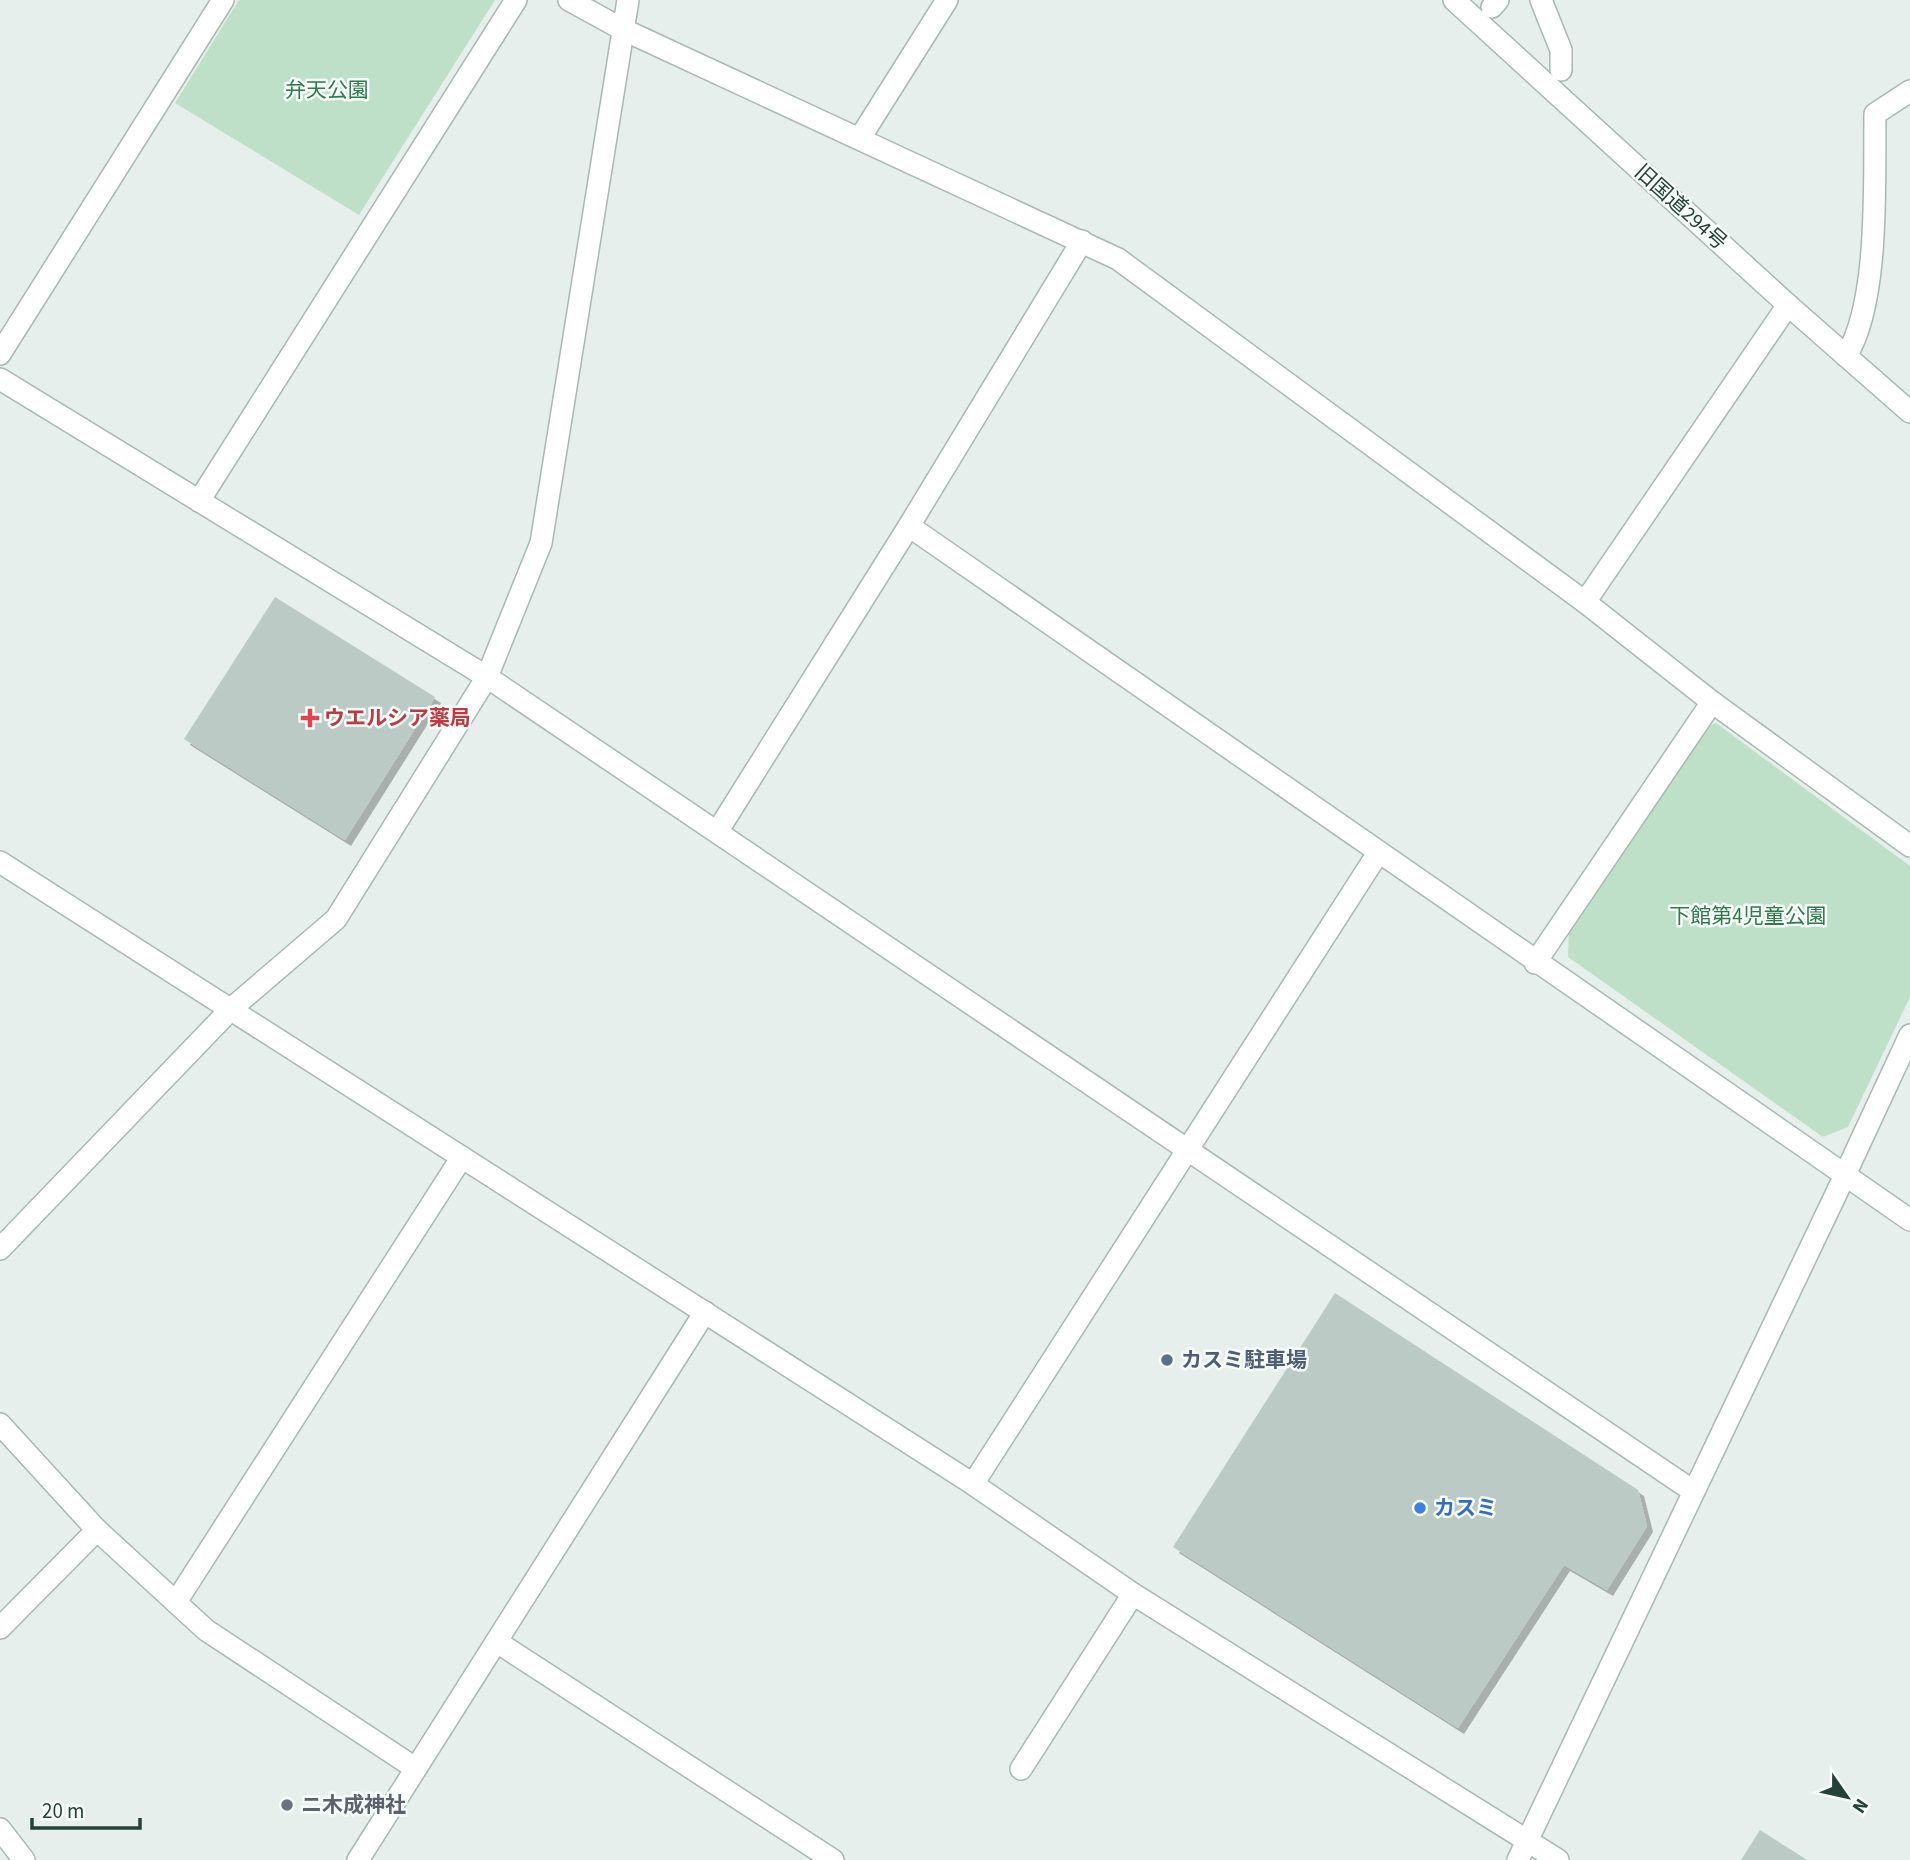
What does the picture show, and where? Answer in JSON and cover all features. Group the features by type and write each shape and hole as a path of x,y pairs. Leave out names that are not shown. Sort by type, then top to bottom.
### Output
{"street":[{"path":"0,354 223,0"},
{"path":"199,501 516,0"},
{"path":"569,0 622,29 1118,259 1585,603 1712,702 1910,846"},
{"path":"0,1249 232,1008 336,919 487,677 541,543 628,0"},
{"path":"860,138 947,0"},
{"name":"旧国道294号","path":"1454,0 1788,305 1910,412"},
{"path":"1541,0 1561,50 1561,70"},
{"path":"1846,356 1857,339 1871,265 1875,114 1910,90"},
{"path":"717,832 909,526 1082,241"},
{"path":"1585,603 1788,305"},
{"path":"0,379 487,677 1693,1491"},
{"path":"909,526 1910,1220"},
{"path":"1535,962 1712,702"},
{"path":"973,1484 1378,853"},
{"path":"0,862 973,1484 1133,1594 1558,1860"},
{"path":"1518,1860 1910,1035"},
{"path":"176,1602 462,1157"},
{"path":"358,1860 705,1312"},
{"path":"0,1424 97,1530 205,1630 415,1768"},
{"path":"0,1628 97,1530"},
{"path":"1021,1769 1133,1594"},
{"path":"496,1642 834,1860"},
{"path":"0,1829 24,1860"}],"green space":[{"name":"弁天公園","path":"239,0 495,0 359,215 175,103"},
{"name":"下館第4児童公園","path":"1716,723 1910,866 1910,997 1848,1127 1823,1137 1568,957 1569,929 1704,729"}],"building":[{"name":"ウエルシア薬局","path":"275,597 435,697 345,840 184,739"},
{"name":"カスミ","path":"1335,1293 1638,1490 1647,1526 1607,1590 1564,1565 1458,1728 1173,1547"},
{"path":"1760,1830 1807,1860 1741,1860"}],"place":[{"name":"ウエルシア薬局","path":"310,718"},
{"name":"カスミ駐車場","path":"1167,1360"},
{"name":"カスミ","path":"1420,1508"},
{"name":"ニ木成神社","path":"287,1805"}]}
